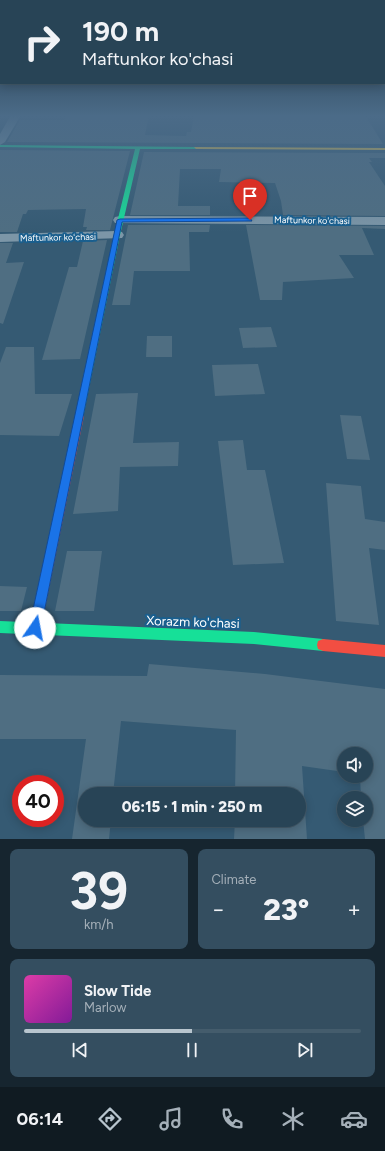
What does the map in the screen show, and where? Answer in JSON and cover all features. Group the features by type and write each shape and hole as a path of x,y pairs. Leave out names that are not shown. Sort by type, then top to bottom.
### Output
{"street":[{"path":"35,628 90,369 116,235 136,154"},
{"name":"Maftunkor ko'chasi","path":"120,220 385,221"},
{"name":"Maftunkor koʻchasi","path":"0,238 116,235"},
{"name":"Xorazm ko'chasi","path":"0,627 254,638 385,651"}],"building":[{"path":"0,154 129,154 110,230 86,230 87,227 83,227 86,209 28,210 26,214 23,214 17,232 0,232"},
{"path":"144,154 385,154 385,158 369,158 372,162 369,162 385,186 385,216 283,215 281,201 275,183 219,182 221,169 180,169 178,206 210,206 210,215 130,215"},
{"path":"128,225 210,225 209,232 189,232 190,271 134,271 130,305 112,305"},
{"path":"246,225 385,226 385,229 362,228 374,255 339,255 354,278 283,282 282,300 260,300"},
{"path":"107,240 80,359 42,360 69,267 77,267 83,241"},
{"path":"0,243 13,243 6,263 24,262 3,324 0,323"},
{"path":"271,327 277,347 243,348 239,328"},
{"path":"147,336 172,336 172,357 146,357"},
{"path":"6,347 34,347 35,394 72,394 59,436 0,435 0,363"},
{"path":"258,364 265,394 215,396 212,365"},
{"path":"138,393 133,443 179,442 178,466 120,467 118,511 73,514 96,394"},
{"path":"340,415 361,416 370,460 347,459"},
{"path":"243,440 247,470 265,470 284,563 233,565 218,441"},
{"path":"326,483 361,486 365,519 385,522 385,550 369,548 379,625 336,621"},
{"path":"67,551 102,551 94,611 55,611"},
{"path":"0,586 27,587 21,611 0,611"},
{"path":"149,664 265,674 385,689 385,839 365,839 364,827 373,827 373,791 361,791 360,783 373,783 373,747 337,747 337,771 302,766 303,787 235,787 236,730 121,721 114,787 79,787 86,739 0,739 0,675 147,676"},
{"path":"78,796 78,827 110,827 109,839 72,839"},
{"path":"306,824 307,839 234,839 235,827 306,827"}],"traffic: fast":[{"path":"80,416 117,235 136,154"},
{"path":"0,627 254,638 323,645"}],"traffic: jam":[{"path":"35,628 80,416"},
{"path":"323,645 385,651"}],"route":[{"path":"35,628 120,220 250,220"}]}
